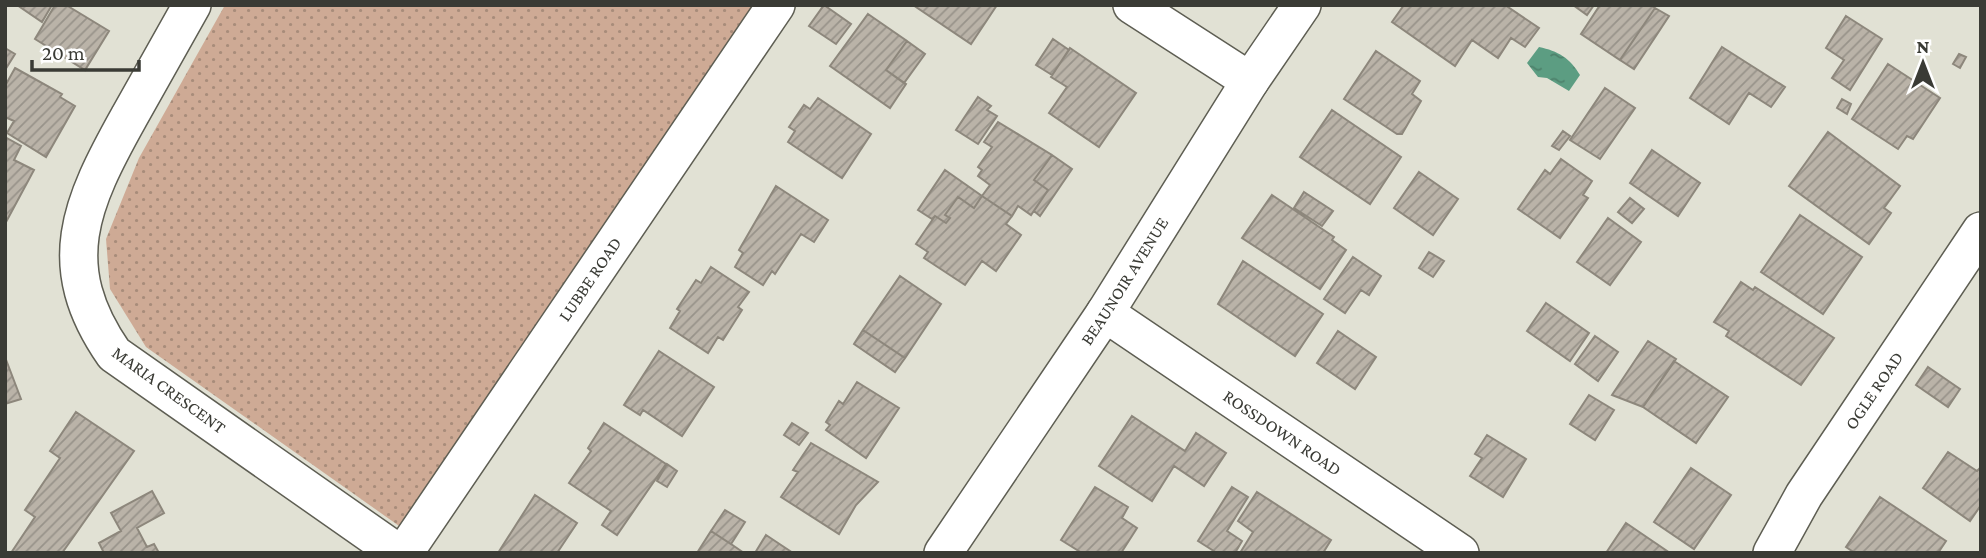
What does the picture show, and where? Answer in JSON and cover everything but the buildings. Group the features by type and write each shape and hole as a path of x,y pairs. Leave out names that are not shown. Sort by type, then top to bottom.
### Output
{"street":[{"name":"MARIA CRESCENT","path":"192,5 97,173 85,206 78,245 81,282 94,326 114,354 398,553"},
{"name":"LUBBE ROAD","path":"404,553 776,5"},
{"path":"1132,5 1250,81"},
{"name":"BEAUNOIR AVENUE","path":"943,553 1105,313 1250,81 1302,5"},
{"name":"OGLE ROAD","path":"1772,553 1804,495 1981,231"},
{"name":"ROSSDOWN ROAD","path":"1105,313 1421,542 1460,553"}],"shaded area":[{"path":"225,5 758,5 402,528 146,347 110,289 106,239 139,158"}],"water":[{"path":"1539,47 1563,56 1576,69 1580,75 1569,91 1547,78 1538,77 1527,63"}]}
